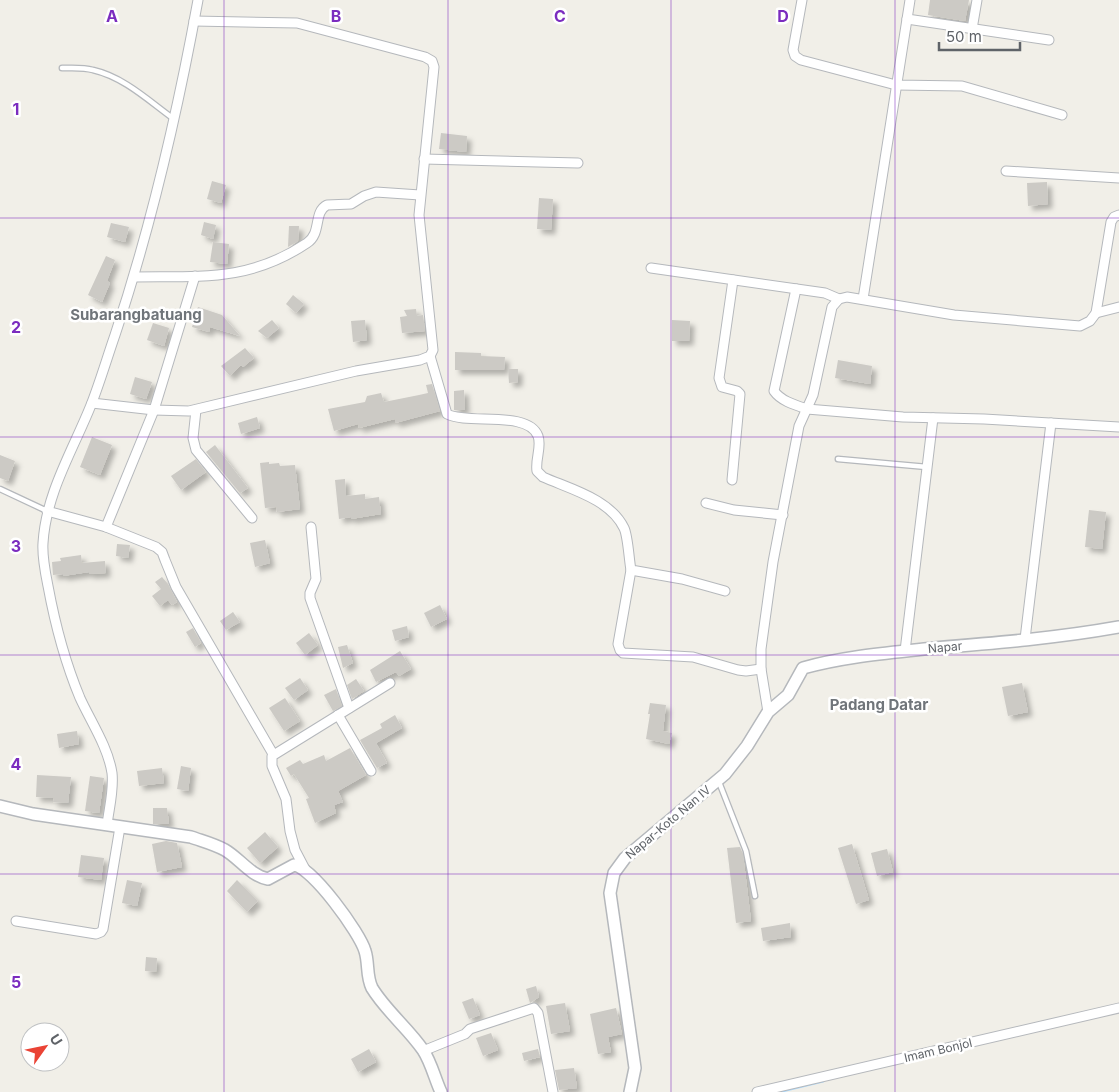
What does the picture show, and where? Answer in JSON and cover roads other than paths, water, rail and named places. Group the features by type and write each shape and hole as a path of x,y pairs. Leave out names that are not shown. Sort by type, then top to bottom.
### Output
{"street":[{"path":"107,824 112,774 109,760 79,696 53,614 43,552 47,511 92,403 134,277 161,180 175,120 198,0"},
{"path":"802,0 793,47 795,56 801,60 896,85 962,86 1062,115"},
{"path":"863,299 910,0"},
{"path":"972,29 977,0"},
{"path":"907,19 1049,40"},
{"path":"92,403 154,410 196,410 356,371 420,360 430,356 433,350 434,344 420,232 420,195 434,67 429,59 297,23 194,21"},
{"path":"424,159 578,163"},
{"path":"1006,171 1119,178"},
{"path":"134,277 211,277 255,269 274,262 308,243 313,238 320,211 327,205 351,204 364,196 376,192 420,195"},
{"path":"651,268 825,293 839,299 847,297 954,315 1074,327 1084,325 1096,312 1111,222 1114,216 1119,215"},
{"path":"106,527 154,410 195,276"},
{"path":"732,480 740,394 722,387 719,378 733,280"},
{"path":"796,289 774,391 789,402 807,409 903,418 984,419 1119,427"},
{"path":"768,712 761,669 761,649 772,572 799,426 813,395 830,311 839,299"},
{"path":"1096,312 1119,307"},
{"path":"430,356 447,414 461,418 521,422 530,426 538,436 539,442 537,471 543,477 598,500 613,513 625,528 630,570 618,644 623,653 693,657 738,670 761,669"},
{"path":"196,410 193,438 196,450 252,518"},
{"path":"904,651 933,418"},
{"path":"1025,639 1051,423"},
{"path":"706,502 734,510 783,515"},
{"path":"47,511 106,527 156,547 162,552 176,587 273,754"},
{"path":"311,527 316,579 310,593 310,598 349,708"},
{"path":"630,570 682,579 725,591"},
{"name":"Napar","path":"788,695 803,668 828,661 1119,627"},
{"path":"390,683 273,754 271,759 272,766 286,799 290,831 295,850 303,868 321,887 359,937 365,951 368,978 373,988 383,1004 423,1051 441,1092"},
{"name":"Napar-Koto Nan IV","path":"630,1092 635,1068 610,893 614,874 625,858 718,780 736,761 768,712 788,695"},
{"path":"338,715 371,770"},
{"path":"0,806 33,814 190,837 210,843 226,851 268,879 288,867 303,868"},
{"path":"16,921 96,934 101,932 120,826"},
{"path":"423,1051 465,1034 470,1029 534,1008 538,1013 553,1092"},
{"name":"Imam Bonjol","path":"757,1092 1119,1008"}],"lane":[{"path":"62,68 92,69 106,74 131,86 175,120"},
{"path":"838,459 927,467"},
{"path":"0,489 47,511"},
{"path":"718,780 746,851 755,896"}],"waterway":[{"path":"778,1092 823,1081"}],"district":[{"name":"Subarangbatuang","path":"136,314"},
{"name":"Padang Datar","path":"879,704"}]}
